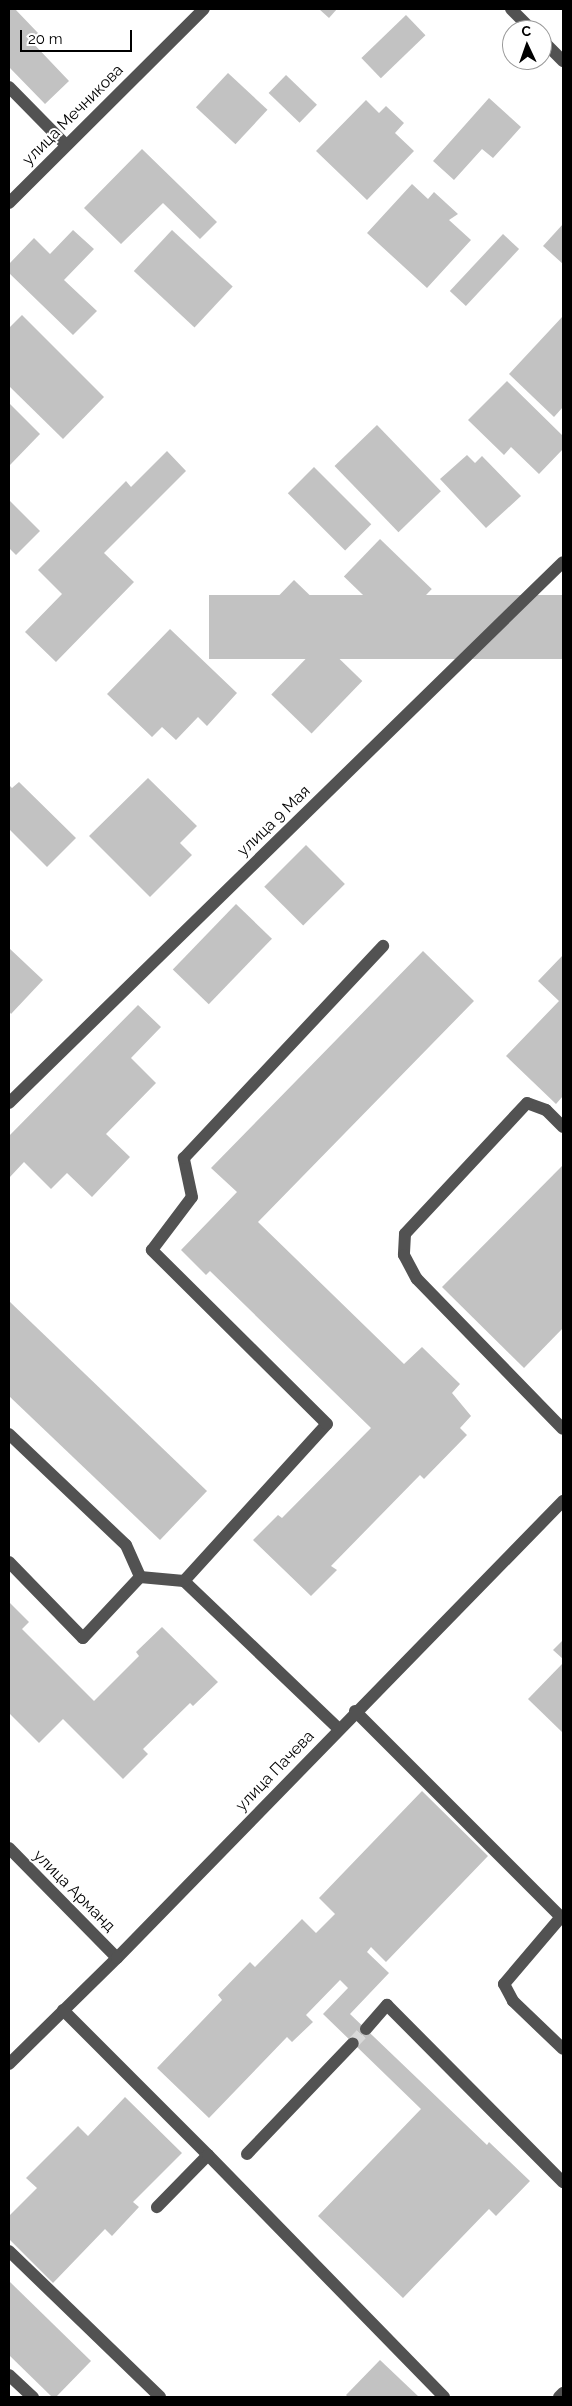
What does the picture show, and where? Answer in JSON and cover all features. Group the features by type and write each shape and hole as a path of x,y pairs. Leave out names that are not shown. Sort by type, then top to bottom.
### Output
{"street":[{"name":"улица Мечникова","path":"9,203 204,9"},
{"path":"511,9 522,20"},
{"path":"552,50 563,61"},
{"path":"9,87 66,145"},
{"name":"улица 9 Мая","path":"9,1103 563,562"},
{"path":"184,1581 327,1424 152,1250 192,1197 184,1158 383,946"},
{"path":"563,1127 546,1110 527,1103 405,1234 404,1255 417,1279 563,1429"},
{"path":"9,1434 126,1544 140,1577"},
{"name":"улица Пачева","path":"9,2064 117,1958 355,1711 563,1500"},
{"path":"9,1562 83,1638 140,1577"},
{"path":"140,1577 184,1581 338,1729"},
{"path":"355,1711 562,1918 504,1984 513,2001 563,2049"},
{"name":"улица Арманд","path":"9,1848 117,1958"},
{"path":"366,2028 387,2005 563,2182"},
{"path":"63,2010 208,2155 444,2397"},
{"path":"247,2154 353,2043"},
{"path":"157,2207 208,2155"},
{"path":"9,2251 160,2397"},
{"path":"9,2376 33,2397"},
{"path":"559,2397 563,2393"}],"building":[{"path":"9,9 15,9 38,33 30,40 69,81 45,104 9,67"},
{"path":"319,9 337,9 329,18"},
{"path":"406,15 425,35 381,78 361,58"},
{"path":"228,73 267,110 235,144 196,107"},
{"path":"286,75 317,105 300,123 269,93"},
{"path":"489,98 521,127 493,158 482,149 454,180 433,161"},
{"path":"366,100 379,113 386,106 404,123 395,133 414,151 367,200 316,151"},
{"path":"142,149 217,222 200,239 163,203 121,244 84,208"},
{"path":"412,184 428,199 434,192 458,214 449,220 471,240 427,288 367,233"},
{"path":"563,224 563,264 543,246"},
{"path":"73,230 94,249 64,280 97,311 73,335 9,273 9,264 34,238 50,254"},
{"path":"172,230 233,287 195,328 134,271"},
{"path":"503,234 519,249 466,306 450,291"},
{"path":"22,315 104,397 63,439 9,386 9,328"},
{"path":"563,316 563,407 554,417 509,374"},
{"path":"507,381 563,436 563,449 539,474 511,447 504,455 468,420"},
{"path":"9,403 40,434 9,466"},
{"path":"377,425 441,491 398,532 335,466"},
{"path":"167,451 186,471 104,553 134,582 56,662 25,632 62,594 38,570 126,481 131,487"},
{"path":"467,455 475,463 482,456 521,496 486,528 440,479"},
{"path":"314,467 371,524 345,550 288,493"},
{"path":"9,500 40,531 16,555 9,548"},
{"path":"380,539 432,589 396,626 344,576"},
{"path":"294,580 323,608 288,644 259,616"},
{"path":"209,595 563,595 563,659 209,659"},
{"path":"170,629 237,693 207,726 198,717 176,740 162,727 152,737 107,694"},
{"path":"322,642 362,681 312,733 271,695"},
{"path":"148,778 197,826 180,843 192,855 150,897 89,836"},
{"path":"19,782 76,838 47,867 9,829 9,785 12,788"},
{"path":"306,845 345,884 303,926 264,887"},
{"path":"236,904 272,939 209,1004 173,969"},
{"path":"9,948 43,980 11,1014 9,1011"},
{"path":"423,951 474,1001 258,1222 404,1364 422,1347 460,1384 452,1393 471,1416 460,1428 467,1435 424,1479 420,1475 331,1566 337,1570 311,1596 253,1540 278,1515 282,1518 371,1428 210,1271 206,1275 181,1250 237,1192 211,1168"},
{"path":"563,955 563,1096 556,1104 506,1056 559,1001 538,981"},
{"path":"138,1005 161,1027 131,1058 156,1083 106,1134 130,1157 92,1197 67,1173 51,1189 24,1162 9,1178 9,1136"},
{"path":"563,1165 563,1328 524,1368 442,1287"},
{"path":"9,1301 207,1491 160,1540 9,1396"},
{"path":"9,1602 29,1622 22,1629 94,1701 139,1656 136,1652 162,1627 218,1682 193,1706 190,1703 143,1749 148,1754 123,1779 63,1719 39,1743 9,1713"},
{"path":"563,1640 563,1659 553,1650"},
{"path":"563,1663 563,1733 528,1699"},
{"path":"422,1791 488,1856 386,1962 371,1947 367,1952 389,1973 350,2014 487,2145 489,2142 530,2181 496,2216 489,2209 403,2298 318,2216 421,2109 323,2014 348,1988 340,1980 306,2015 313,2022 292,2042 287,2037 209,2118 157,2068 222,2000 218,1995 250,1962 255,1967 302,1919 316,1933 335,1914 319,1898"},
{"path":"125,2097 182,2153 133,2202 139,2207 112,2236 105,2229 53,2283 9,2239 9,2216 37,2188 26,2178 78,2126 88,2136"},
{"path":"9,2281 91,2361 56,2397 52,2397 9,2355"},
{"path":"380,2360 419,2397 348,2397 346,2395"}],"tunnel":[{"path":"353,2043 366,2029"}]}
